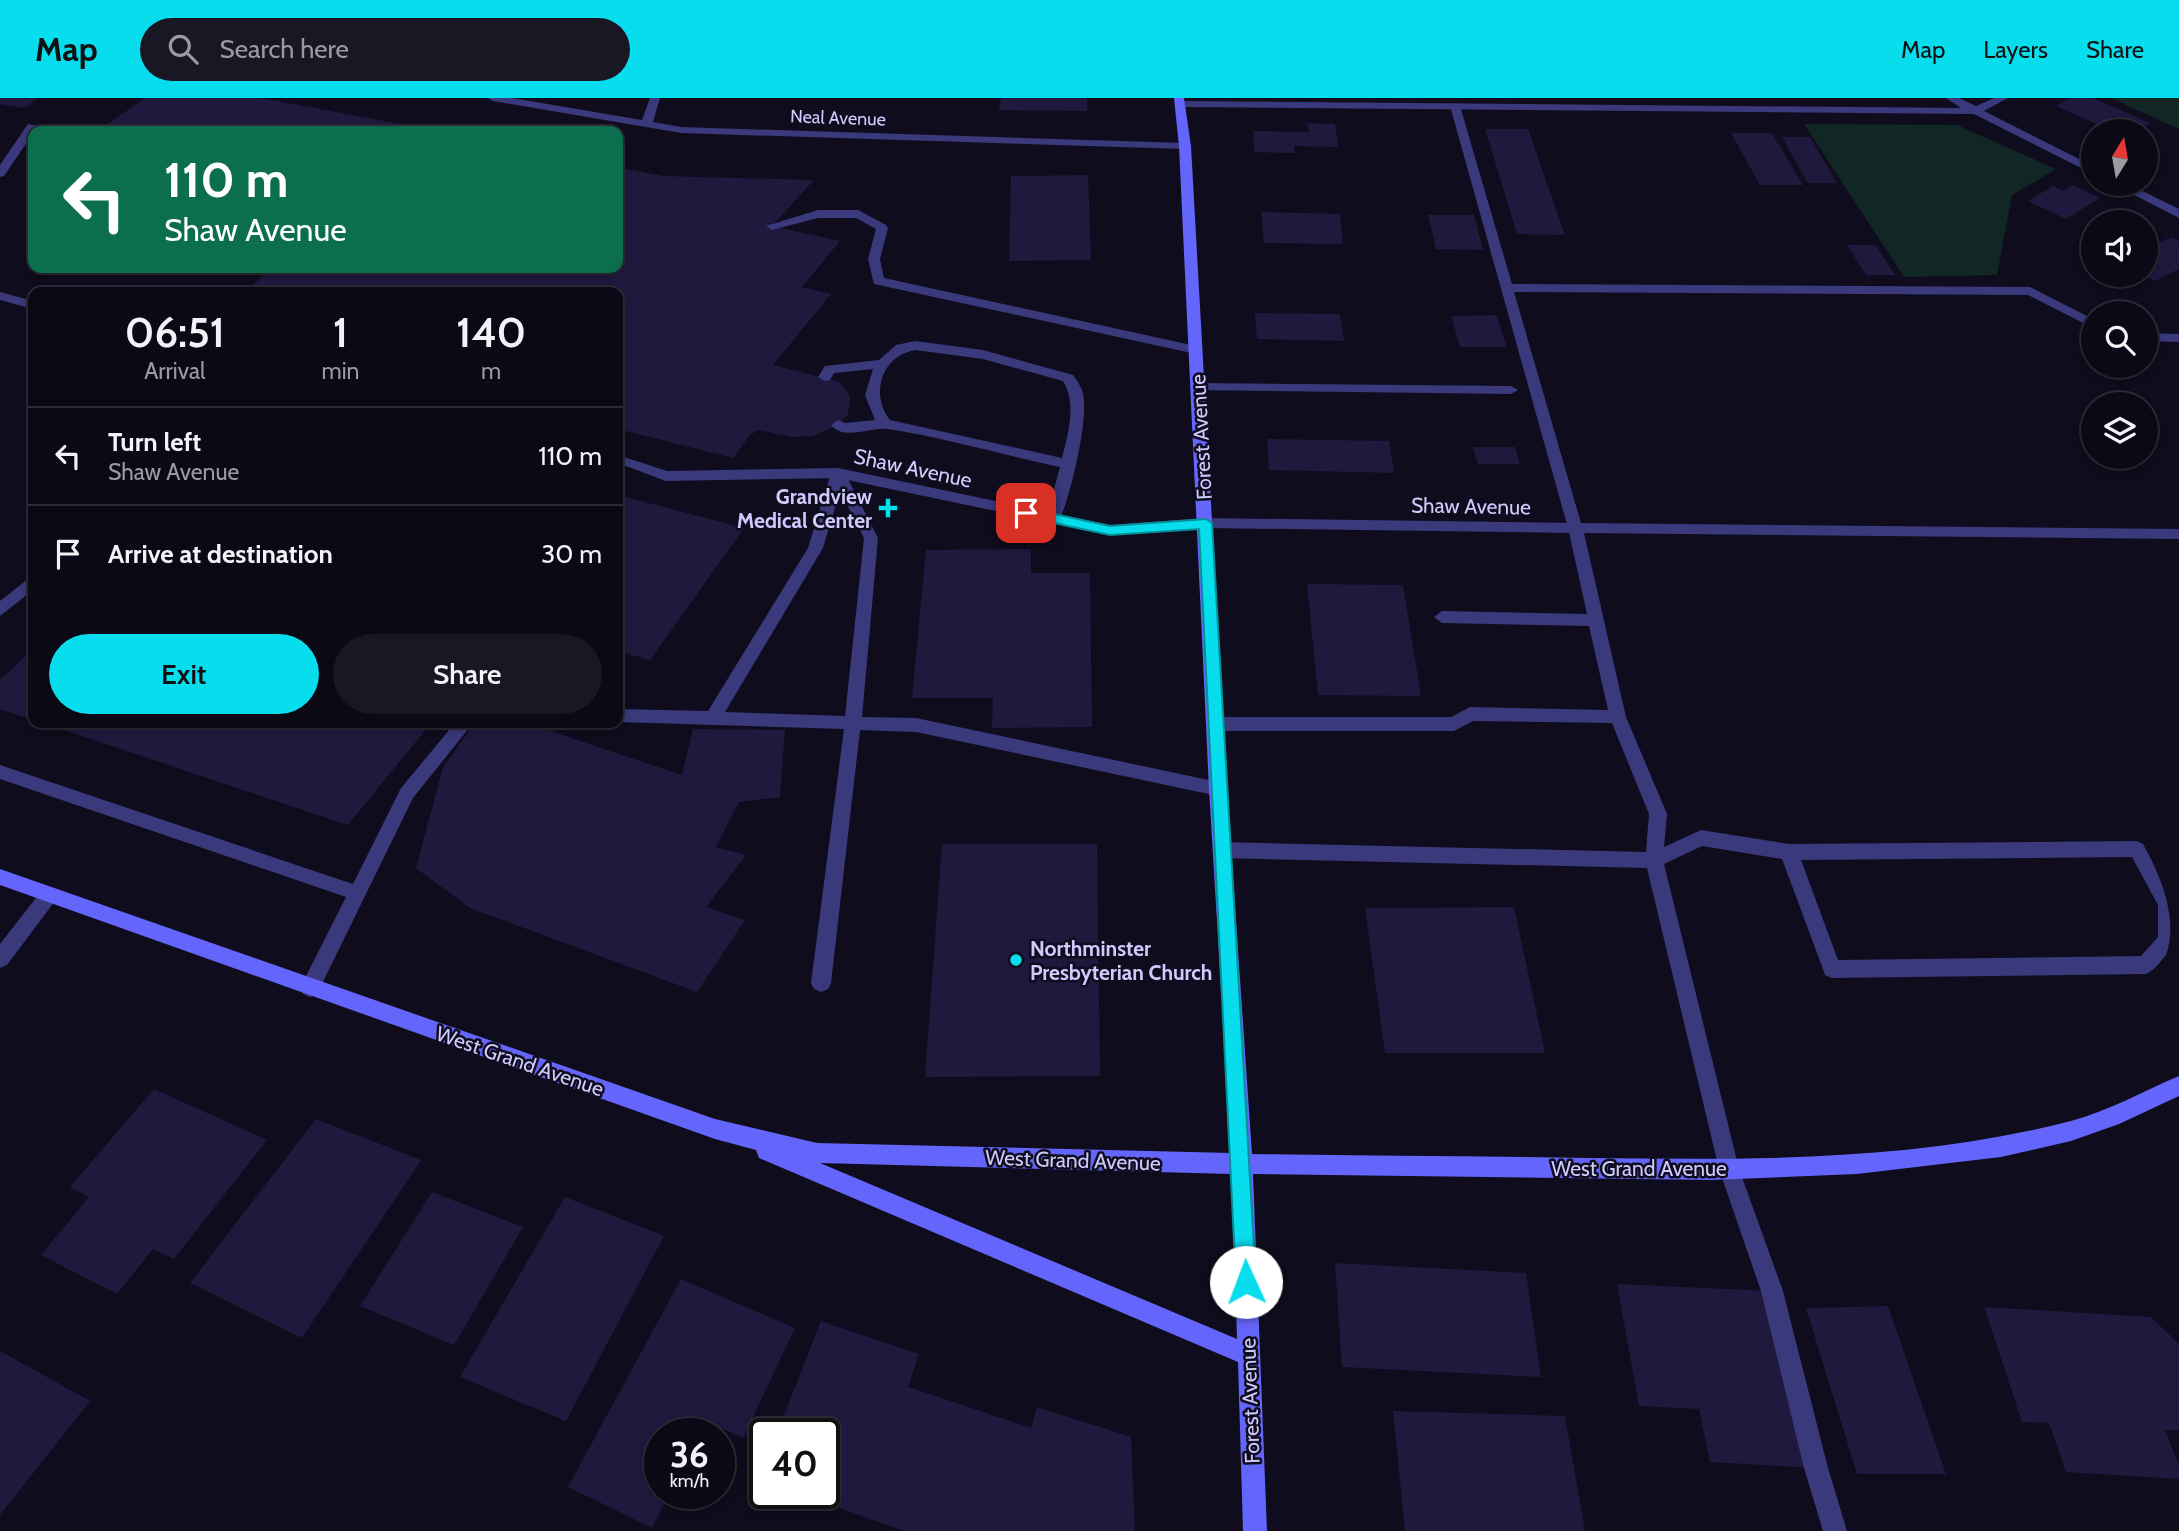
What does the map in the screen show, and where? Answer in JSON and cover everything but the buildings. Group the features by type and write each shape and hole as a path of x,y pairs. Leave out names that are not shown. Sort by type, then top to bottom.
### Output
{"main road":[{"name":"Forest Avenue","path":"1180,101 1185,146 1214,724 1242,1165 1255,1531"},
{"name":"West Grand Avenue","path":"0,877 715,1129 817,1153 1242,1165 1729,1169 1924,1159 1995,1146 2073,1130 2179,1086"},
{"path":"715,1129 1249,1355"}],"street":[{"name":"Neal Avenue","path":"493,98 694,131 1185,146"},
{"path":"646,125 655,98"},
{"path":"1951,98 2081,165"},
{"path":"1180,101 1393,102 1455,106 1599,102 1975,111 2003,98"},
{"path":"1455,106 1575,528 1618,717 1658,814 1654,860 1729,1169 1772,1292 1816,1468 1835,1531"},
{"path":"0,174 28,133"},
{"path":"2143,196 2179,214"},
{"path":"772,226 818,214 858,214 882,228 874,258 878,281 1196,350"},
{"path":"1507,288 2030,291 2081,318"},
{"path":"0,296 28,304"},
{"path":"2158,337 2179,338"},
{"path":"884,424 873,409 871,387 881,365 901,348 934,346 1035,366 1068,378 1078,395 1076,423 1053,519"},
{"path":"825,377 830,369 881,365"},
{"path":"1198,387 1511,390"},
{"path":"838,425 842,428 884,424 1066,464"},
{"name":"Shaw Avenue","path":"623,461 666,475 838,473 1110,530 1206,523 2179,534"},
{"path":"714,716 815,548 838,473"},
{"path":"821,983 853,721 871,538 838,473"},
{"path":"0,610 28,585"},
{"path":"1442,617 1596,620"},
{"path":"1214,724 1454,724 1470,714 1618,717"},
{"path":"623,715 714,716 916,725 1218,789"},
{"path":"310,988 407,793 461,728"},
{"path":"0,772 357,893"},
{"path":"1222,850 1654,860 1701,838 1789,852 2137,849 2167,904 2167,940 2146,965 1832,968 1789,852"},
{"path":"0,959 49,895"}],"green space":[{"path":"2111,98 2179,98 2179,129"},
{"path":"1804,124 1957,125 2056,169 2012,195 1997,275 1904,277"}],"place":[{"name":"Grandview Medical Center","path":"888,508"},
{"name":"Northminster Presbyterian Church","path":"1016,960"}],"route":[{"path":"1026,513 1110,530 1206,523 1209,630 1242,1165 1246,1282"}]}
